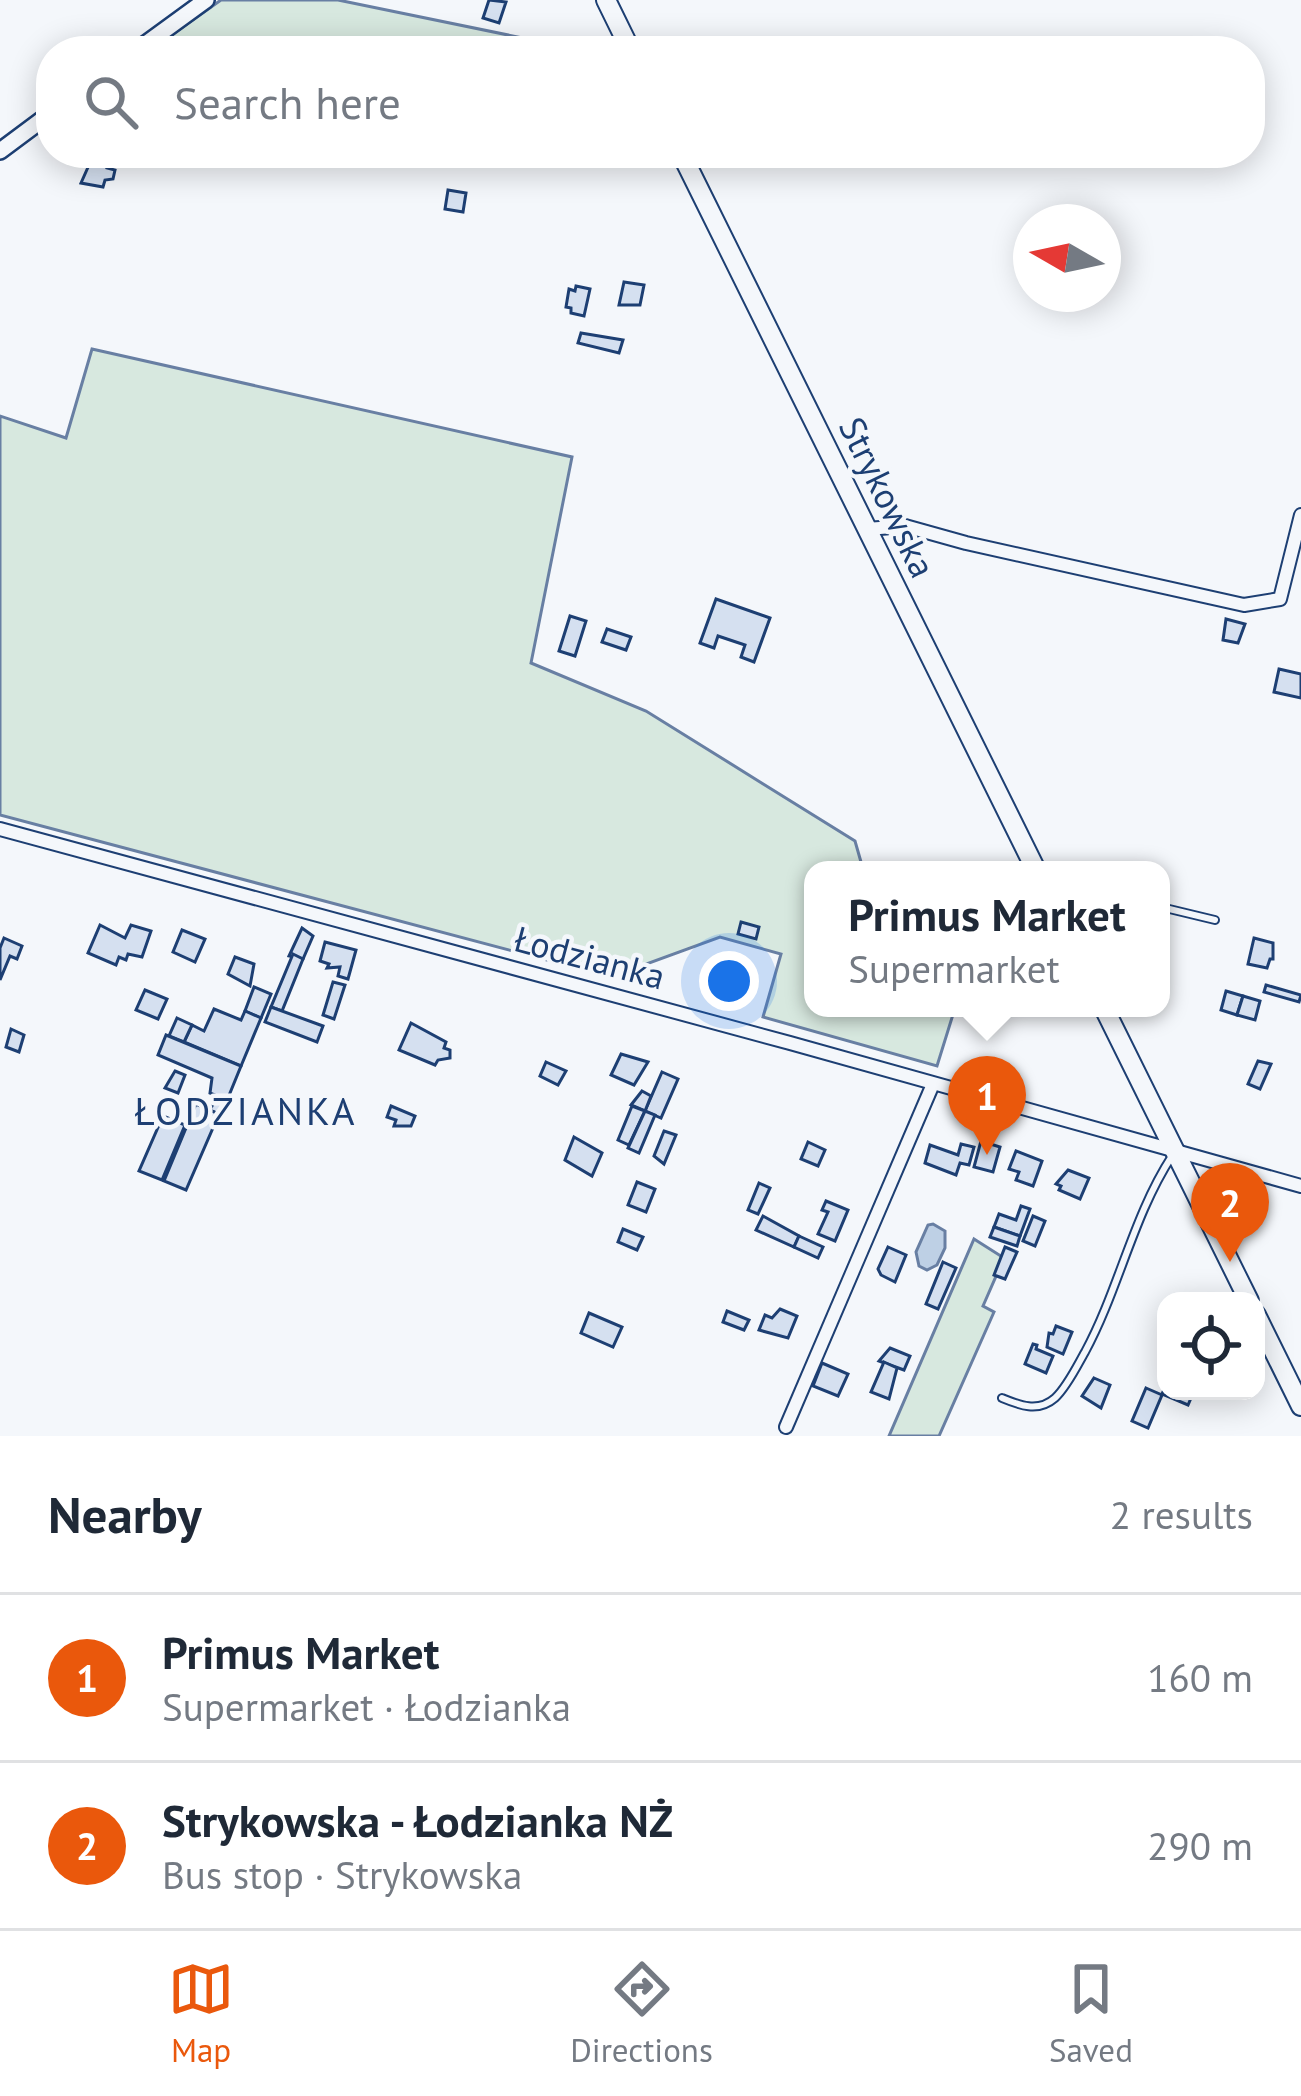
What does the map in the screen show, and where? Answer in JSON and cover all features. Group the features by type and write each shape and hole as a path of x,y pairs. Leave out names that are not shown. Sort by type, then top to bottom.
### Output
{"main road":[{"path":"606,0 624,36"},
{"name":"Strykowska","path":"689,168 1032,861"},
{"path":"1108,1017 1245,1292"},
{"path":"1265,1333 1301,1406"}],"street":[{"path":"157,36 206,0"},
{"path":"0,151 36,124"},
{"path":"867,529 905,526 1234,604 1280,599 1301,515"},
{"name":"Łodzianka","path":"0,829 1301,1186"},
{"path":"786,1427 933,1084"}],"lane":[{"path":"1170,910 1215,920"},
{"path":"1002,1398 1022,1406 1041,1406 1062,1389 1100,1324 1144,1212 1175,1152"}],"shaded area":[{"path":"221,0 338,0 513,36 170,36"},
{"path":"92,349 572,457 531,663 646,711 855,841 861,861 804,861 804,1017 952,1017 937,1066 763,1017 781,954 720,937 611,977 0,815 0,416 66,438"},
{"path":"974,1239 1004,1258 983,1306 994,1312 939,1436 889,1436"}],"water":[{"path":"928,1225 945,1231 945,1248 937,1265 927,1270 919,1266 916,1252"}],"building":[{"path":"489,0 506,2 499,23 483,18"},
{"path":"88,168 115,170 103,187 81,183"},
{"path":"448,190 466,193 463,212 445,209"},
{"path":"624,282 644,285 640,305 619,305"},
{"path":"576,286 590,289 584,316 566,307 569,289 575,291"},
{"path":"581,333 623,340 619,353 578,343"},
{"path":"716,599 770,618 754,662 741,657 745,645 718,636 714,648 700,643"},
{"path":"570,616 586,621 575,656 559,651"},
{"path":"1226,619 1245,624 1238,643 1223,640"},
{"path":"607,629 631,637 626,650 602,642"},
{"path":"1279,669 1301,674 1301,698 1274,692"},
{"path":"741,922 759,927 756,939 738,934"},
{"path":"100,925 125,938 131,925 151,931 142,957 128,954 126,960 119,957 116,965 88,953"},
{"path":"302,928 313,936 303,959 289,956"},
{"path":"182,930 205,939 195,962 173,952"},
{"path":"4,938 22,946 17,959 10,956 0,980 0,948"},
{"path":"1254,938 1273,943 1273,959 1267,968 1248,964"},
{"path":"325,942 356,950 348,979 338,976 340,967 327,968 329,964 320,961"},
{"path":"293,954 303,959 282,1011 271,1007"},
{"path":"235,957 254,964 250,986 228,974"},
{"path":"712,965 746,973 743,988 709,979"},
{"path":"333,982 345,985 334,1019 323,1015"},
{"path":"1266,985 1301,995 1299,1002 1264,992"},
{"path":"254,987 271,994 261,1018 245,1011"},
{"path":"145,990 167,999 158,1019 136,1010"},
{"path":"1226,991 1243,996 1237,1015 1221,1010"},
{"path":"1243,996 1260,1001 1255,1020 1237,1015"},
{"path":"271,1007 323,1026 317,1042 265,1022"},
{"path":"214,1009 241,1020 245,1011 261,1018 241,1066 184,1042 192,1025 204,1031"},
{"path":"177,1018 192,1025 184,1042 169,1036"},
{"path":"411,1023 446,1042 450,1058 435,1065 399,1050"},
{"path":"11,1029 24,1035 19,1052 6,1047"},
{"path":"166,1035 241,1066 221,1115 210,1110 217,1096 210,1093 212,1078 158,1055"},
{"path":"621,1054 648,1062 634,1085 611,1075"},
{"path":"1258,1061 1271,1064 1260,1089 1248,1084"},
{"path":"546,1062 566,1071 558,1085 540,1076"},
{"path":"175,1071 185,1075 178,1093 165,1088"},
{"path":"662,1072 678,1079 661,1118 645,1111"},
{"path":"642,1091 651,1096 645,1111 631,1105"},
{"path":"196,1104 219,1114 186,1190 164,1181"},
{"path":"391,1106 415,1116 411,1126 394,1126 396,1120 387,1117"},
{"path":"632,1106 645,1111 629,1145 618,1140"},
{"path":"645,1111 655,1115 639,1153 628,1148"},
{"path":"163,1116 185,1125 162,1180 139,1171"},
{"path":"664,1131 676,1135 664,1164 654,1156"},
{"path":"574,1137 602,1153 592,1176 565,1160"},
{"path":"981,1141 1000,1147 993,1172 974,1167"},
{"path":"808,1142 825,1150 818,1166 801,1159"},
{"path":"961,1144 974,1147 969,1165 960,1163 956,1175 925,1163 930,1145 958,1155"},
{"path":"1016,1151 1042,1161 1033,1186 1016,1180 1019,1172 1009,1169"},
{"path":"1068,1170 1089,1178 1080,1199 1056,1184"},
{"path":"637,1182 655,1189 646,1212 628,1205"},
{"path":"759,1183 770,1188 758,1214 748,1210"},
{"path":"826,1201 848,1210 835,1241 818,1234 828,1212 822,1210"},
{"path":"1021,1206 1030,1209 1020,1236 994,1227 999,1214 1016,1220"},
{"path":"763,1216 799,1236 794,1247 756,1230"},
{"path":"1033,1216 1045,1221 1035,1246 1023,1241"},
{"path":"994,1227 1020,1236 1017,1246 990,1237"},
{"path":"623,1229 643,1237 637,1250 618,1242"},
{"path":"799,1236 823,1247 818,1258 794,1247"},
{"path":"888,1247 906,1255 895,1282 878,1269"},
{"path":"1005,1247 1017,1252 1005,1279 994,1275"},
{"path":"943,1262 956,1268 938,1309 926,1304"},
{"path":"780,1309 797,1316 788,1338 759,1330 765,1315 772,1318"},
{"path":"727,1311 749,1320 744,1330 723,1322"},
{"path":"589,1313 622,1327 613,1347 581,1333"},
{"path":"1056,1326 1072,1332 1063,1354 1047,1347 1049,1333"},
{"path":"1033,1344 1053,1356 1046,1373 1025,1364"},
{"path":"890,1348 910,1356 904,1370 879,1361"},
{"path":"884,1362 897,1368 889,1399 871,1392"},
{"path":"822,1363 848,1374 838,1396 813,1386"},
{"path":"1094,1378 1110,1385 1101,1408 1082,1396"},
{"path":"1146,1388 1157,1393 1160,1400 1148,1428 1132,1421"}],"place":[{"name":"Primus Market","path":"987,1155"},
{"name":"Strykowska - Łodzianka NŻ","path":"1230,1262"}],"district":[{"name":"ŁODZIANKA","path":"246,1110"}]}
